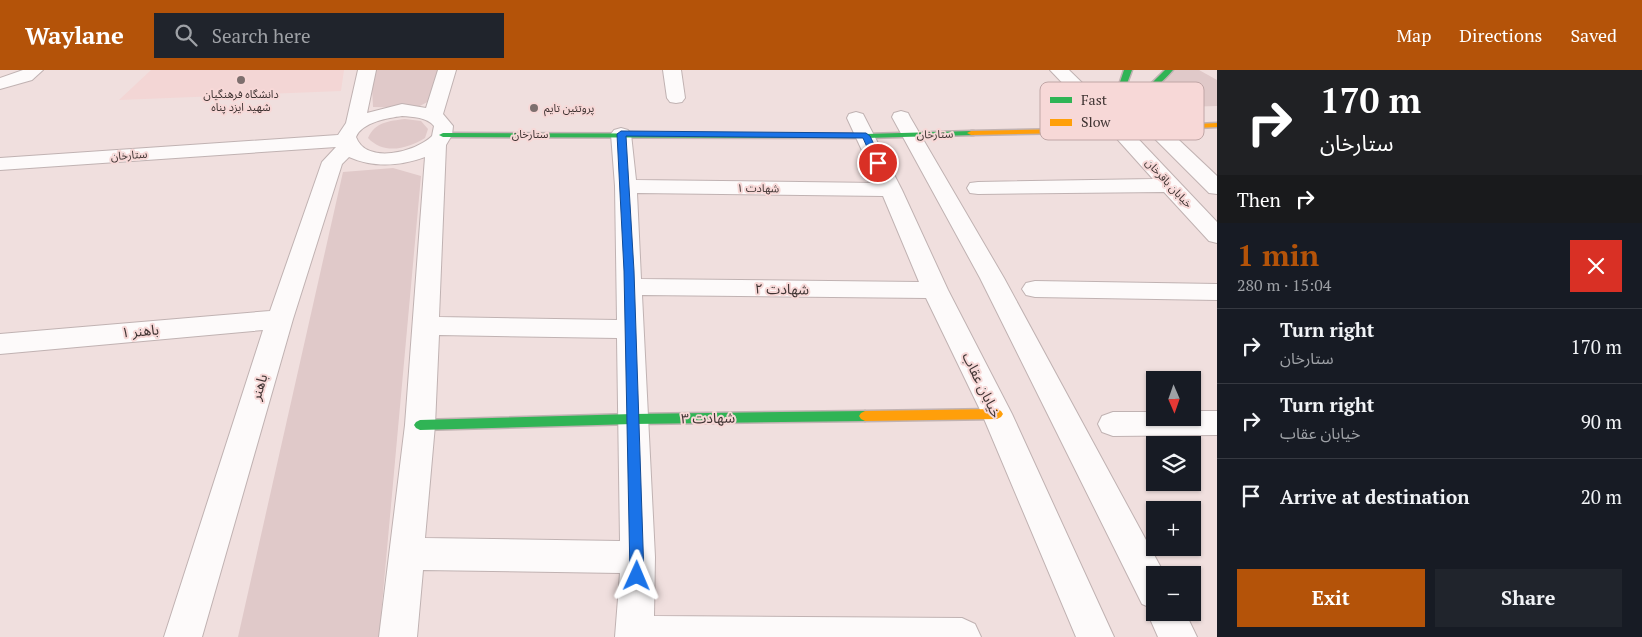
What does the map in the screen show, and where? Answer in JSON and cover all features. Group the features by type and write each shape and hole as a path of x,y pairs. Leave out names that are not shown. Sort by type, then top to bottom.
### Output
{"main road":[{"path":"1123,82 1128,70"},
{"path":"1156,82 1169,70"},
{"name":"ستارخان","path":"441,126 621,134 904,121 1040,127"},
{"name":"ستارخان","path":"1204,126 1217,125"},
{"name":"شهادت ۳","path":"420,425 633,419 997,414"}],"street":[{"path":"0,84 26,76 34,70"},
{"path":"367,70 350,137 355,152 366,156 395,158 411,156 441,126"},
{"path":"398,637 420,425 441,126 448,70"},
{"path":"672,70 676,98"},
{"path":"1058,70 1070,82"},
{"path":"350,137 376,115 402,110 419,112 441,126"},
{"path":"904,121 992,278 1146,575"},
{"name":"خیابان عقاب","path":"858,122 891,190 935,290 997,414 1095,637"},
{"path":"621,134 626,186 629,329 638,557 634,635 962,637"},
{"name":"ستارخان","path":"0,164 350,137"},
{"name":"باهنر","path":"183,637 280,319 332,162 350,137"},
{"name":"خیابان باقرخان","path":"1129,140 1217,236"},
{"path":"1167,140 1217,188"},
{"path":"978,188 1171,185"},
{"name":"شهادت ۱","path":"626,186 891,190"},
{"name":"شهادت ۲","path":"629,288 935,290"},
{"path":"1035,289 1217,292"},
{"name":"باهنر ۱","path":"0,344 280,319"},
{"path":"426,326 629,329"},
{"path":"1113,424 1217,423"},
{"path":"406,554 638,557"},
{"path":"1170,621 1178,637"}],"shaded area":[{"name":"دانشگاه فرهنگیان شهید ایزد پناه","path":"151,70 344,70 341,91 119,100"},
{"path":"376,70 441,70 435,98 416,108 373,107 372,88"},
{"path":"1170,70 1199,70 1217,80 1217,106 1204,106 1204,82 1158,82"},
{"path":"405,119 421,121 428,129 425,138 411,145 388,148 381,147 368,138 379,125"},
{"path":"393,168 421,176 379,637 238,637 343,172"}],"traffic: fast":[{"path":"1124,82 1128,70"},
{"path":"1157,82 1169,70"},
{"path":"443,135 866,136 971,133"},
{"path":"420,425 633,419 865,416"}],"traffic: slow":[{"path":"1204,126 1217,125"},
{"path":"971,133 1040,132"},
{"path":"865,416 997,414"}],"place":[{"name":"دانشگاه فرهنگیان شهید ایزد پناه","path":"241,80"},
{"name":"پروتئین تایم","path":"534,108"}],"route":[{"path":"637,576 638,557 629,329 626,186 621,134 866,136 878,163"}]}
